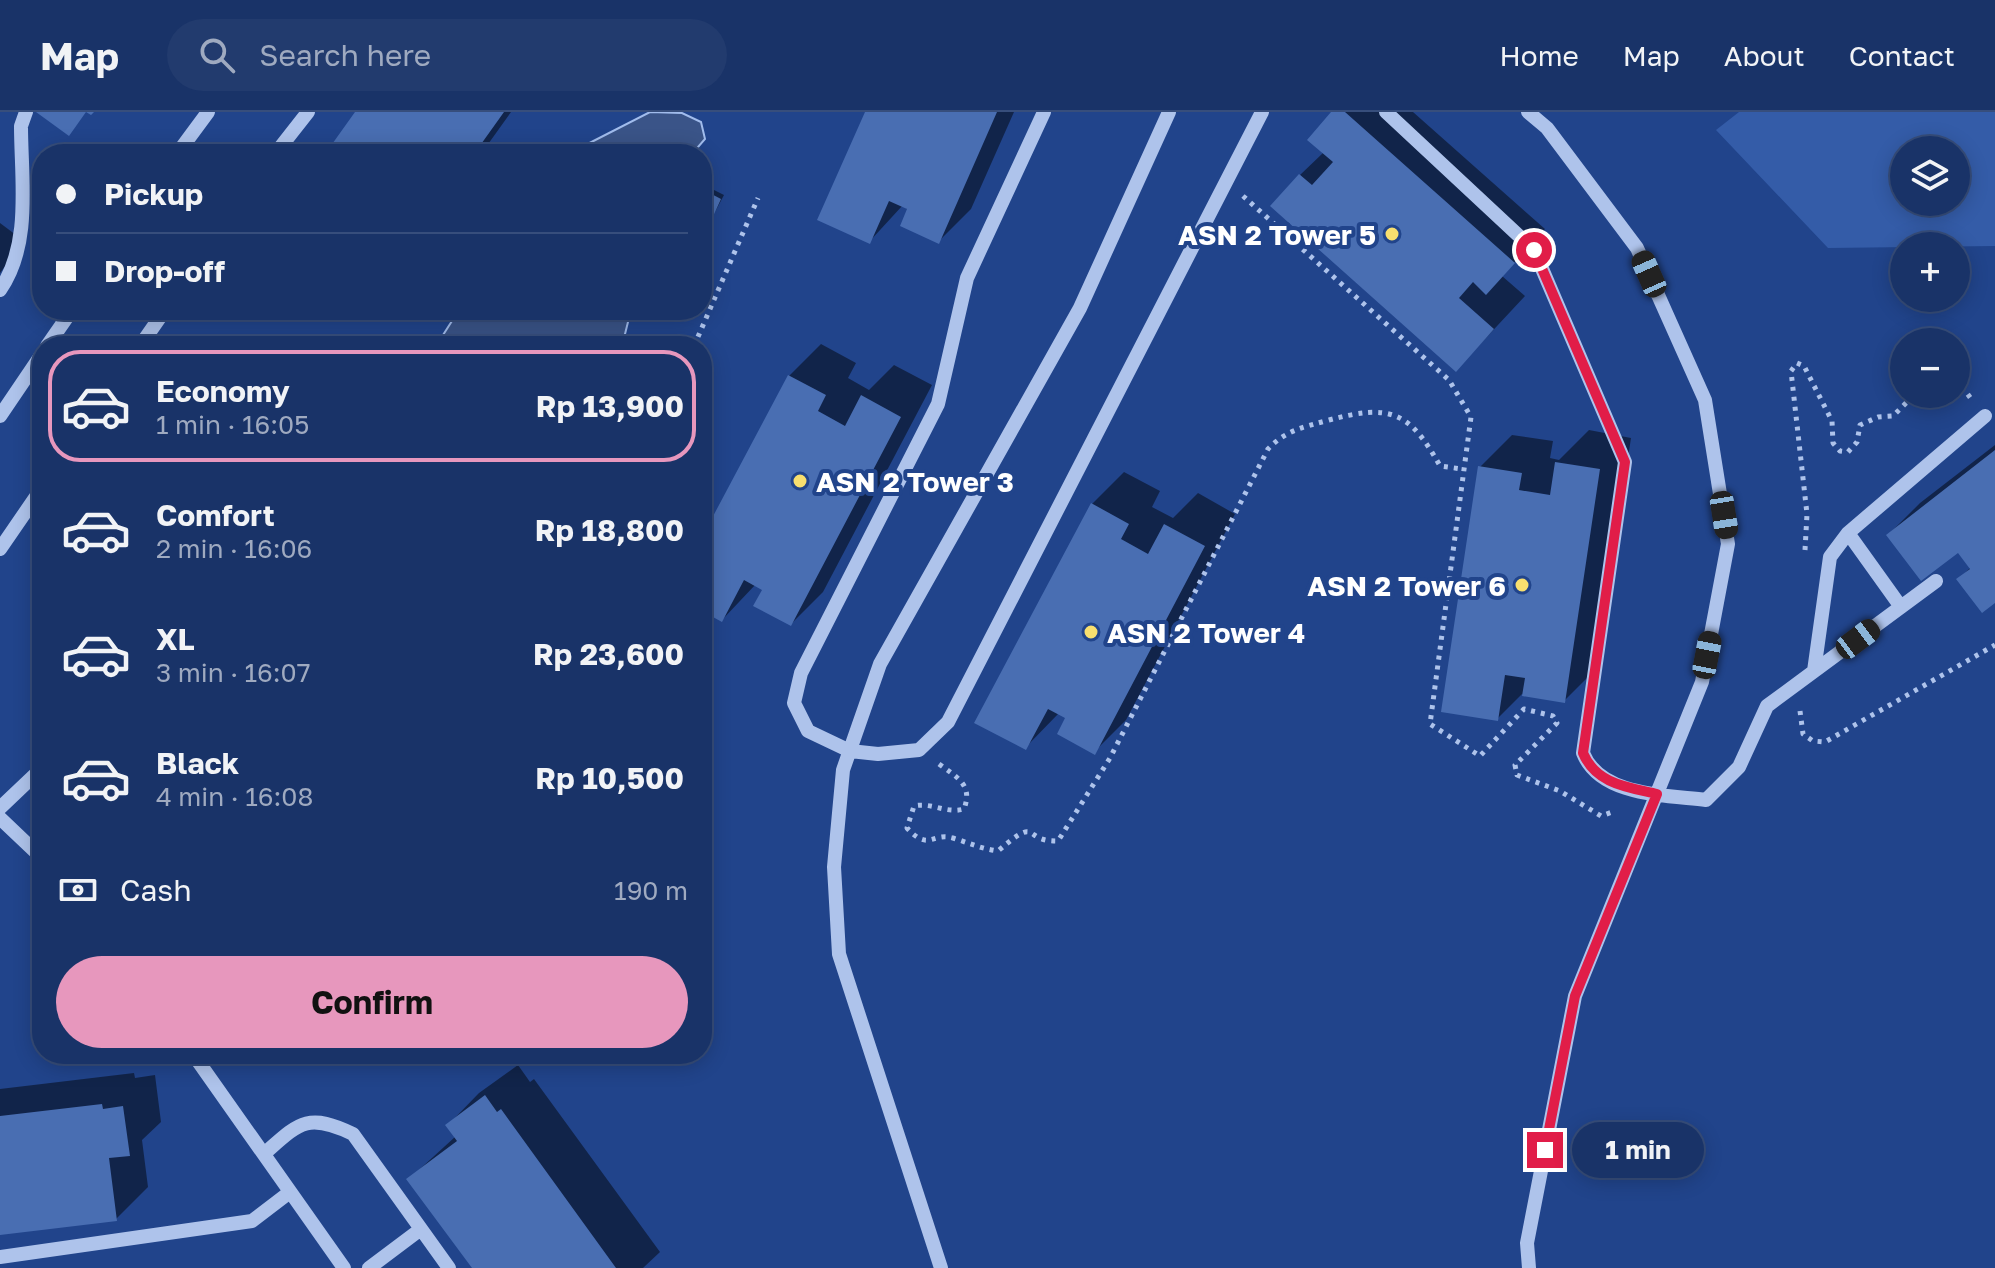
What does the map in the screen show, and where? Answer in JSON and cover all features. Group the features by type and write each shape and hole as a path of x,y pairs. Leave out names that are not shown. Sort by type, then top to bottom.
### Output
{"street":[{"path":"0,290 9,277 21,237 21,126 26,112"},
{"path":"184,144 208,112"},
{"path":"283,144 308,112"},
{"path":"1044,112 967,278 938,404 801,673 794,703 808,731 850,751 878,754 919,750 948,722 1224,179 1262,112"},
{"path":"941,1268 839,954 834,867 843,770 880,664 1080,308 1169,112"},
{"path":"1386,112 1534,250 1625,462 1583,753 1589,769 1612,784 1706,800 1739,767 1767,706 1936,581"},
{"path":"1528,112 1547,128 1637,248 1705,400 1728,544 1702,682 1575,996 1527,1243 1529,1268"},
{"path":"0,416 32,369"},
{"path":"1814,671 1830,557 1848,533 1985,416"},
{"path":"0,549 32,503"},
{"path":"1848,533 1901,607"},
{"path":"0,808 32,778"},
{"path":"0,818 32,848"},
{"path":"200,1064 344,1268"},
{"path":"264,1154 298,1124 329,1122 353,1134 449,1268"},
{"path":"0,1257 252,1221 290,1192"},
{"path":"369,1268 421,1229"}],"path":[{"path":"1224,179 1449,380 1471,417 1430,724 1480,756 1524,709 1553,716 1557,723 1515,765 1517,775 1560,791 1601,816 1657,794"},
{"path":"712,304 758,198"},
{"path":"1804,561 1807,514 1791,371 1797,363 1804,366 1832,421 1833,443 1840,451 1848,452 1857,442 1860,425 1878,417 1893,416 1901,408"},
{"path":"919,750 965,783 969,796 964,809 952,812 925,804 914,806 907,828 916,838 929,842 949,836 998,851 1021,831 1031,830 1048,841 1058,841 1110,758 1268,449 1284,432 1368,410 1380,412 1409,422 1425,438 1440,466 1462,469"},
{"path":"1795,685 1803,734 1813,741 1825,742 1995,645"}],"shaded area":[{"path":"650,112 682,113 701,122 705,139 701,144 588,144"},
{"path":"1739,112 1995,112 1995,246 1970,246 1970,232 1890,232 1890,247 1828,248 1716,130"},
{"path":"453,320 628,320 624,336 442,336"}],"building":[{"path":"36,112 86,112 69,136"},
{"path":"355,112 504,112 481,144 332,144"},
{"path":"865,112 997,112 939,244 900,226 907,209 889,201 870,244 817,220"},
{"name":"ASN 2 Tower 5","path":"1331,112 1345,112 1515,263 1486,295 1473,282 1459,298 1494,329 1456,372 1270,206 1299,174 1312,185 1333,162 1307,140"},
{"path":"712,194 721,199 712,219"},
{"name":"ASN 2 Tower 3","path":"788,375 826,395 818,411 845,426 861,395 901,417 791,626 753,606 762,590 744,580 722,622 712,616 712,518"},
{"path":"1995,450 1995,603 1982,613 1956,579 1970,569 1958,553 1921,581 1886,535"},
{"name":"ASN 2 Tower 6","path":"1555,462 1600,469 1565,703 1522,696 1525,678 1505,675 1498,721 1441,712 1478,466 1522,473 1519,490 1550,495"},
{"name":"ASN 2 Tower 4","path":"1091,503 1129,524 1121,539 1148,554 1164,524 1205,546 1095,755 1057,734 1065,718 1048,709 1026,750 974,723"},
{"path":"485,1095 497,1112 501,1109 616,1268 472,1268 406,1179 457,1141 445,1125"},
{"path":"102,1104 103,1109 123,1106 130,1156 109,1158 117,1221 0,1235 0,1116"}],"place":[{"name":"ASN 2 Tower 5","path":"1392,234"},
{"name":"ASN 2 Tower 3","path":"800,481"},
{"name":"ASN 2 Tower 6","path":"1522,585"},
{"name":"ASN 2 Tower 4","path":"1091,632"}],"route":[{"path":"1534,250 1625,462 1583,753 1589,769 1612,784 1657,794 1575,996 1545,1150"}]}
